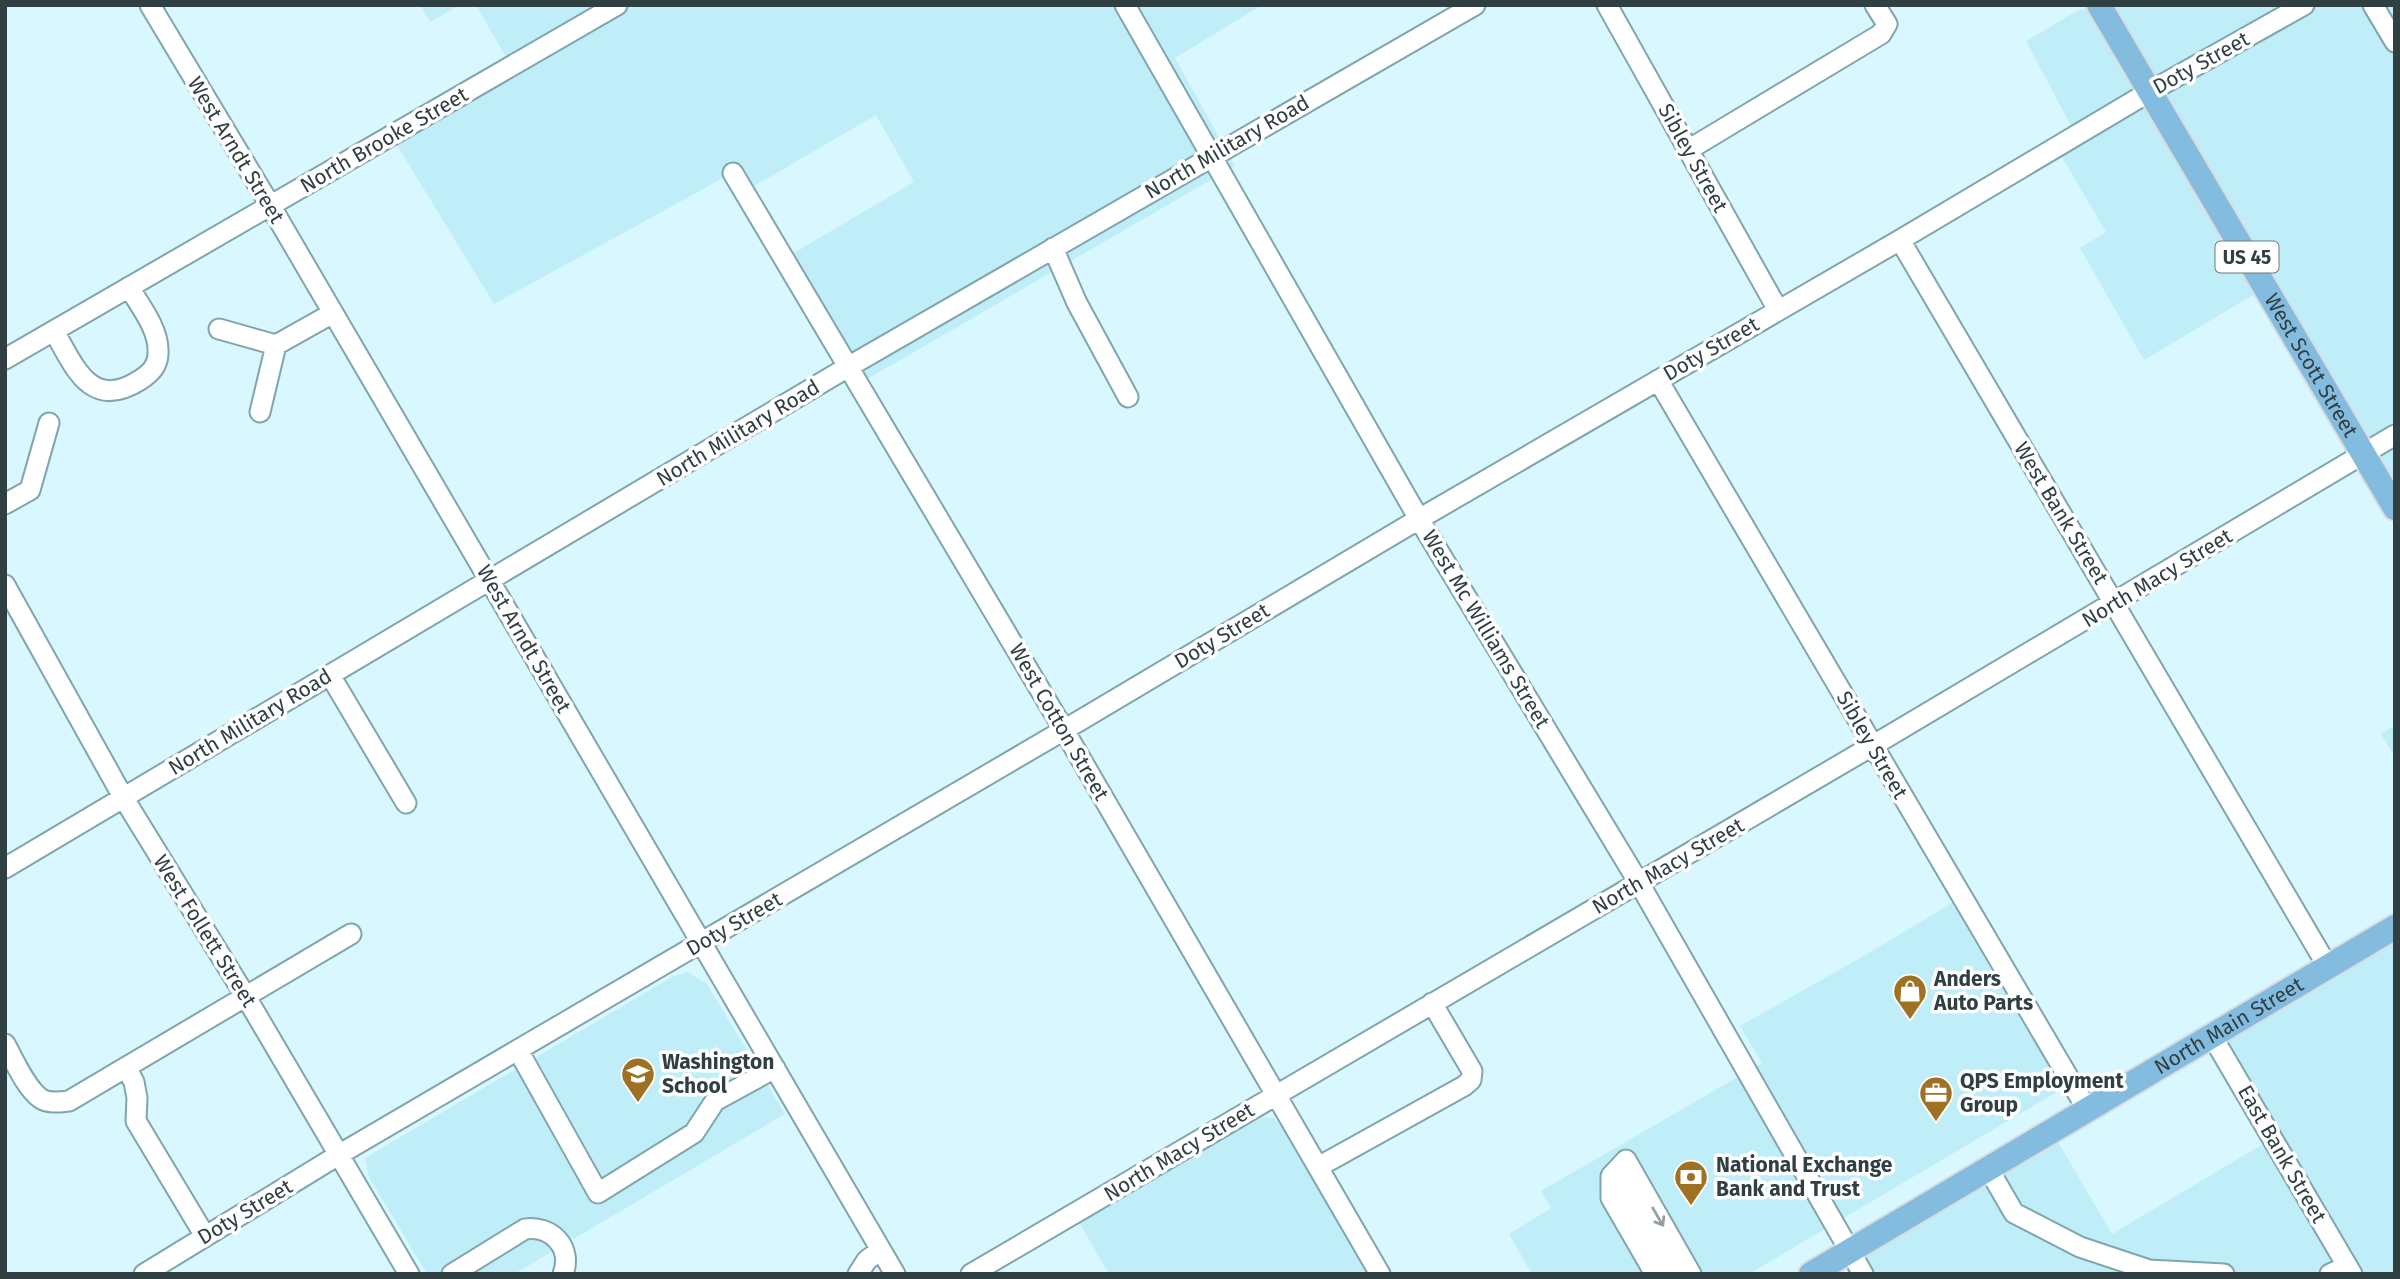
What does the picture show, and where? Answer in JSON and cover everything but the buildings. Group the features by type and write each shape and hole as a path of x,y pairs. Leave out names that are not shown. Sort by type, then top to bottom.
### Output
{"main road":[{"name":"West Scott Street","path":"2099,5 2395,508"},
{"name":"North Main Street","path":"1811,1274 2395,927"}],"street":[{"name":"West Arndt Street","path":"150,5 270,205 895,1274"},
{"name":"North Brooke Street","path":"5,359 617,5"},
{"name":"West Mc Williams Street","path":"1125,5 1419,519 1639,883 1863,1274"},
{"name":"North Military Road","path":"5,869 848,367 1475,5"},
{"name":"Sibley Street","path":"1607,5 1778,310"},
{"path":"1688,150 1881,34 1887,24 1875,5"},
{"name":"Doty Street","path":"144,1274 340,1154 1419,519 1900,240 2148,92 2304,5"},
{"path":"2373,5 2395,42"},
{"name":"West Cotton Street","path":"733,173 1064,730 1380,1274"},
{"name":"West Bank Street","path":"1900,240 2328,967"},
{"path":"1053,248 1077,303 1128,397"},
{"path":"54,331 75,367 90,385 113,393 126,389 148,375 156,365 159,352 157,338 129,287"},
{"path":"219,329 276,345 333,313"},
{"path":"260,412 276,345"},
{"name":"Sibley Street","path":"1658,380 2087,1109"},
{"path":"5,504 30,490 49,423"},
{"name":"North Macy Street","path":"971,1274 2395,436"},
{"name":"West Follett Street","path":"5,585 122,797 246,997 409,1274"},
{"path":"330,675 407,803"},
{"path":"5,1044 24,1078 41,1099 55,1103 69,1101 351,934"},
{"path":"1318,1167 1471,1080 1472,1071 1432,1003"},
{"name":"East Bank Street","path":"2213,1035 2343,1271"},
{"path":"518,1050 598,1193 694,1133 715,1101 775,1068"},
{"path":"126,1067 138,1098 136,1121 205,1236"},
{"path":"1626,1160 1611,1176 1611,1198 1655,1274"},
{"path":"1626,1160 1625,1190 1673,1274"},
{"path":"1626,1160 1691,1274"},
{"path":"1988,1168 2014,1213 2080,1247 2150,1270 2224,1274"},
{"path":"452,1274 524,1229 536,1227 550,1232 560,1244 565,1255 563,1274"},
{"path":"858,1274 867,1260 881,1250"}],"shaded area":[{"path":"420,5 460,5 430,22"},
{"path":"476,5 1262,5 1175,58 1235,166 850,389 777,263 914,182 876,115 737,196 725,177 494,304 391,135 511,66"},
{"path":"2096,5 2395,5 2395,508 2265,288 2144,360 2080,248 2106,232 2056,147 2076,135 2026,41 2077,11"},
{"path":"2395,725 2395,757 2381,734"},
{"path":"1952,903 2054,1075 2057,1088 2055,1093 1749,1274 1532,1274 1509,1234 1551,1208 1541,1191 1762,1063 1740,1026"},
{"path":"2395,927 2395,1274 1863,1274 1850,1252 2051,1130 2112,1234 2263,1144 2272,1138 2212,1036"},
{"path":"688,972 707,984 785,1114 514,1274 427,1274 369,1177 365,1158 672,977"},
{"path":"1263,1117 1274,1118 1284,1130 1368,1274 1109,1274 1079,1222"}],"place":[{"name":"Anders Auto Parts","path":"1910,1021"},
{"name":"Washington School","path":"638,1104"},
{"name":"QPS Employment Group","path":"1936,1123"},
{"name":"National Exchange Bank and Trust","path":"1691,1207"}]}
